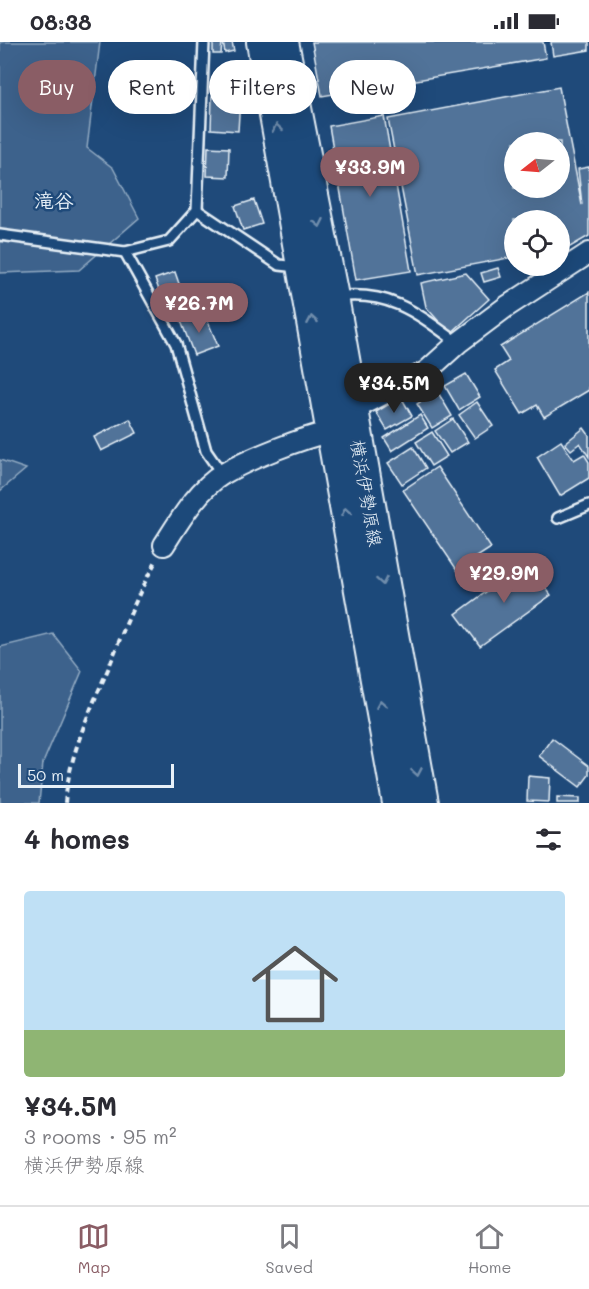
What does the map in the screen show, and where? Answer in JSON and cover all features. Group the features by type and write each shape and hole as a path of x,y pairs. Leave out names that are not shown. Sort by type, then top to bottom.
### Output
{"main road":[{"name":"横浜伊勢原線","path":"262,42 399,803"},
{"name":"横浜伊勢原線","path":"283,42 333,297 423,803"}],"street":[{"path":"353,410 427,371 458,343 506,307 589,253"},
{"path":"164,545 189,508 222,474 309,436 332,431"}],"lane":[{"path":"0,235 124,252 169,241 197,210 204,42"},
{"path":"197,210 279,265 302,267"},
{"path":"124,252 176,344 206,451 222,474"},
{"path":"333,297 350,295 376,298 411,309 458,343"},
{"path":"558,518 589,505"}],"path":[{"path":"65,803 67,778 92,704 140,590 164,545"}],"shaded area":[{"path":"0,42 100,42 96,75 96,60 18,60 18,114 91,114 87,148 113,168 139,218 79,270 0,273"},
{"path":"0,460 26,469 0,491"},
{"path":"53,634 82,671 43,763 39,803 0,803 0,647"}],"building":[{"path":"213,42 222,42 221,54 213,54"},
{"path":"223,42 232,42 234,51 225,53"},
{"path":"312,42 543,42 546,58 416,80 416,60 329,60 329,95 322,96"},
{"path":"551,42 589,42 589,50 553,56"},
{"path":"559,87 568,132 504,132 504,198 570,198 570,143 582,205 578,169 589,167 589,236 570,247 570,210 504,210 504,259 418,275 388,119"},
{"path":"211,114 239,114 238,131 211,129"},
{"path":"384,116 411,271 356,280 329,126"},
{"path":"208,147 229,148 228,177 207,176"},
{"path":"254,200 262,224 243,230 235,206"},
{"path":"498,268 501,277 484,282 481,273"},
{"path":"175,272 185,301 165,307 155,279"},
{"path":"466,273 489,299 450,334 426,307 421,283"},
{"path":"589,292 589,390 544,417 537,405 522,414 495,370 509,361 500,347"},
{"path":"204,312 218,346 194,355 181,321"},
{"path":"466,374 480,397 459,410 445,386"},
{"path":"437,391 452,416 432,428 417,404"},
{"path":"401,397 412,416 387,430 376,412"},
{"path":"477,402 493,426 475,438 459,415"},
{"path":"420,415 428,428 392,451 384,438"},
{"path":"130,419 137,433 101,451 94,437"},
{"path":"453,419 468,442 450,453 435,431"},
{"path":"584,428 589,435 589,457 580,443 571,450 565,443"},
{"path":"432,432 447,456 431,466 416,442"},
{"path":"561,441 574,460 584,454 589,462 589,478 560,496 537,457"},
{"path":"413,447 426,468 402,484 388,463"},
{"path":"437,467 491,548 457,570 403,490"},
{"path":"527,562 551,595 480,646 456,614"},
{"path":"552,738 589,766 589,775 580,787 539,756"},
{"path":"528,776 550,778 549,802 527,801"},
{"path":"557,797 580,798 580,803 557,803"}],"district":[{"name":"滝谷","path":"54,200"}]}
